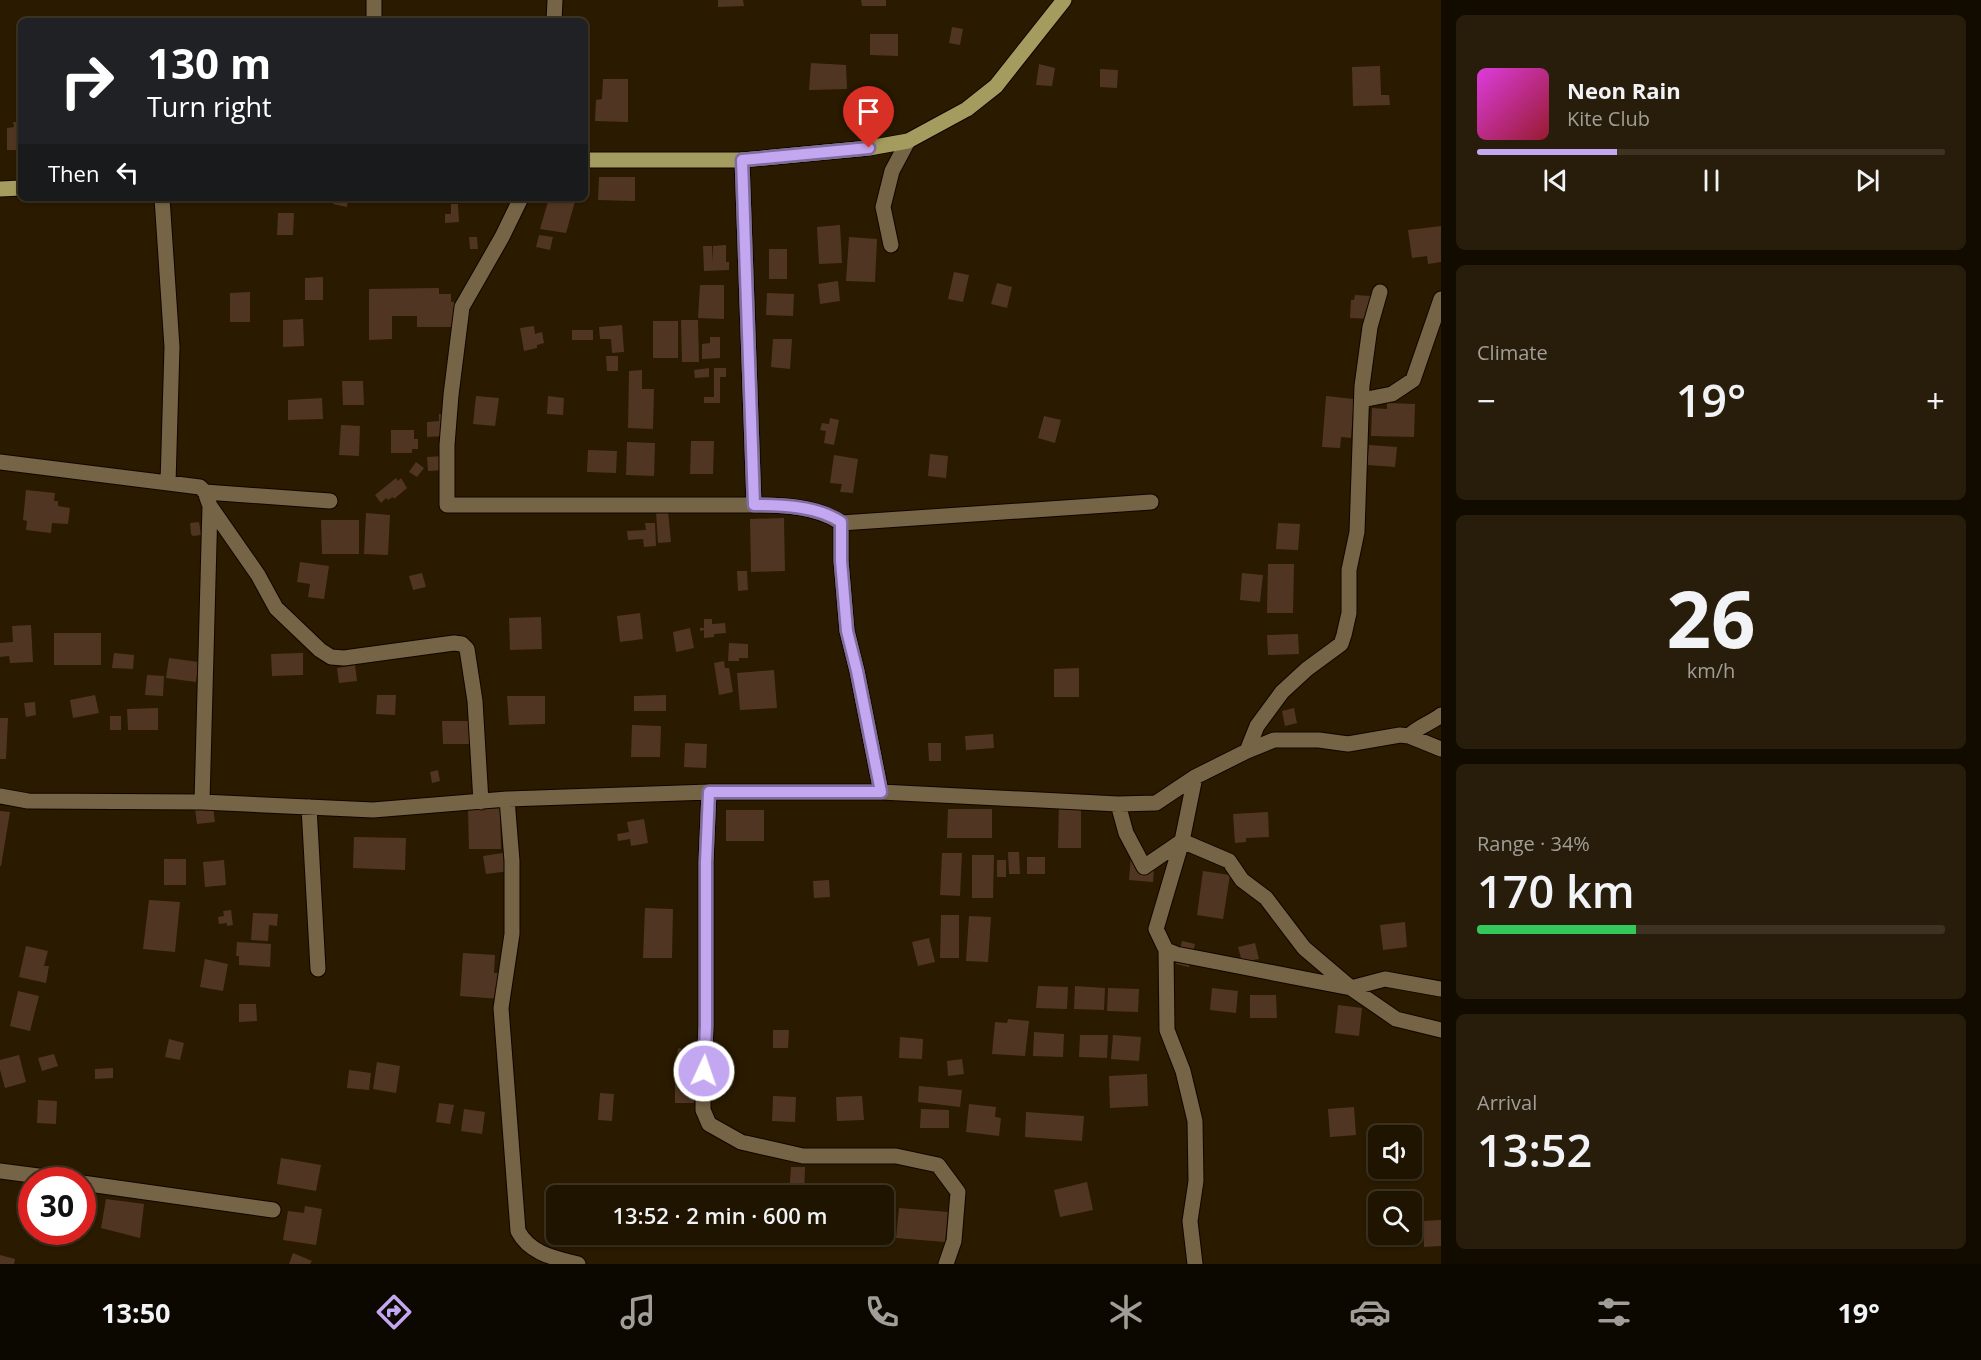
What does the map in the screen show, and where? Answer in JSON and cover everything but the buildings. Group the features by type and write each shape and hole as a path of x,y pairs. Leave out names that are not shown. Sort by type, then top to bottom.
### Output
{"main road":[{"path":"588,160 742,160 869,148 908,141 967,109 996,86 1064,0"},
{"path":"0,189 18,188"}],"street":[{"path":"374,0 374,18"},
{"path":"554,18 555,0"},
{"path":"891,245 885,216 885,199 892,171 908,141"},
{"path":"742,160 754,505"},
{"path":"162,201 172,347 168,483"},
{"path":"520,201 462,307 447,445 447,505 774,505 818,511 831,515 841,522 1151,502"},
{"path":"1247,751 1257,726 1282,692 1307,669 1341,644 1344,635 1349,613 1349,570 1357,532 1362,400 1370,327 1380,292"},
{"path":"1362,400 1392,394 1413,380 1441,300"},
{"path":"0,462 200,487 258,575 276,608 320,650 331,657 344,658 454,643 462,644 467,649 475,701 481,802"},
{"path":"208,499 330,501"},
{"path":"202,802 208,499"},
{"path":"841,522 841,561 847,631 881,792"},
{"path":"1409,736 1413,731 1441,715"},
{"path":"0,796 28,801 202,802 372,810 507,799 709,792 881,792 1118,804 1156,803 1195,777 1274,740 1348,744 1400,735 1409,736 1441,749"},
{"path":"1195,777 1182,841 1156,929 1167,950 1167,1030 1183,1071 1195,1121 1196,1181 1190,1221 1195,1264"},
{"path":"709,792 703,1093 703,1110 709,1124 741,1142 803,1156 896,1156 938,1165 958,1192 954,1241 946,1264"},
{"path":"507,799 512,861 512,934 501,1008 518,1231 531,1248 550,1257 578,1264"},
{"path":"1118,804 1126,833 1144,867 1182,841"},
{"path":"309,807 318,969"},
{"path":"1182,841 1229,861 1242,880 1266,898 1304,948 1351,988 1396,1019 1441,1030"},
{"path":"1167,950 1176,954 1351,988 1385,979 1441,989"},
{"path":"0,1171 18,1173"},
{"path":"96,1184 273,1210"}],"route":[{"path":"704,1071 709,792 881,792 847,631 841,561 841,522 831,515 818,511 774,505 754,505 742,160 869,148"}]}
